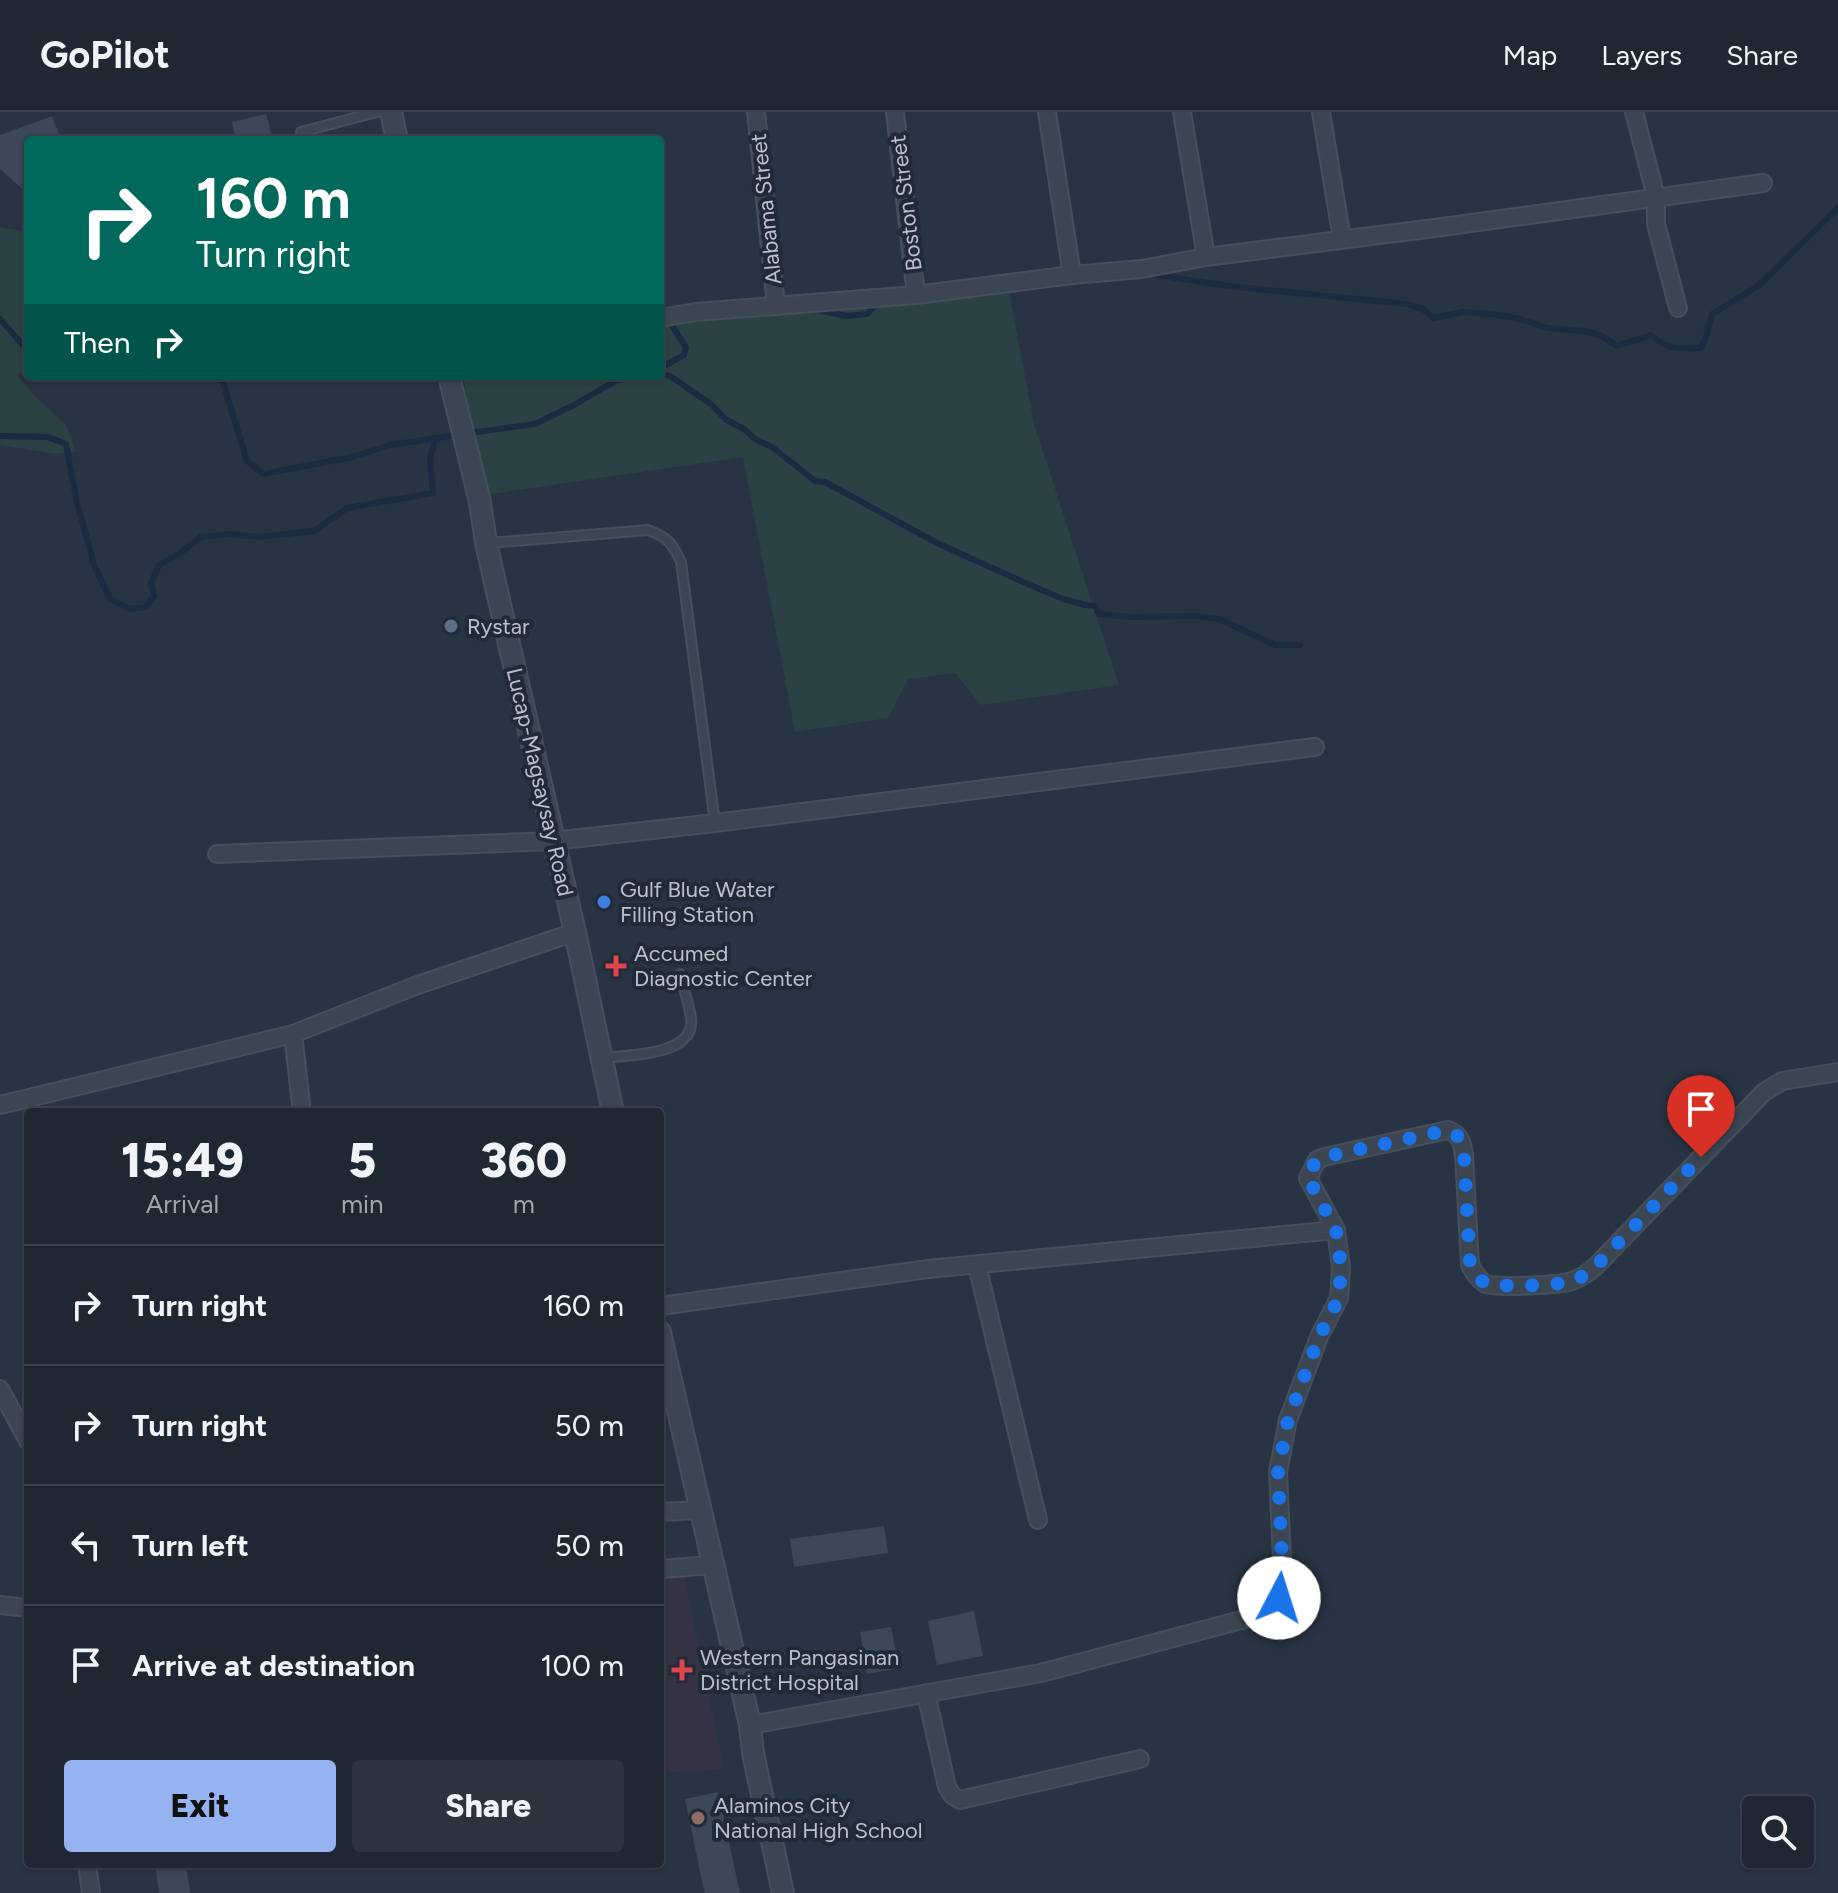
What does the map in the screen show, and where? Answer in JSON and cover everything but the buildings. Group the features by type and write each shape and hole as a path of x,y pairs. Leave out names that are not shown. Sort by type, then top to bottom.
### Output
{"street":[{"path":"391,112 396,136"},
{"name":"Alabama Street","path":"756,112 776,306"},
{"name":"Boston Street","path":"895,112 916,295"},
{"path":"1047,112 1072,275"},
{"path":"1182,112 1206,257"},
{"path":"1321,112 1342,239"},
{"path":"1634,112 1656,197 1656,224 1678,308"},
{"path":"664,317 696,312 916,295 1142,269 1206,257 1763,183"},
{"name":"Lucap-Magsaysay Road","path":"450,380 480,502 486,543 612,1108"},
{"path":"217,854 553,841 1315,747"},
{"path":"0,1105 293,1034 415,986 575,932"},
{"path":"293,1034 302,1108"},
{"path":"750,1725 1041,1673 1264,1614 1273,1606 1279,1598 1283,1581 1278,1472 1288,1420 1319,1337 1339,1298 1341,1267 1336,1230 1308,1178 1317,1160 1448,1130 1457,1134 1464,1155 1470,1265 1475,1275 1486,1283 1507,1285 1566,1283 1586,1275 1596,1266 1764,1092 1782,1081 1838,1072"},
{"path":"664,1305 928,1269 1336,1230"},
{"path":"977,1265 1038,1520"},
{"path":"664,1350 750,1725 753,1753 783,1893"},
{"path":"0,1389 24,1434"},
{"path":"664,1512 700,1510"},
{"path":"664,1569 712,1565"},
{"path":"0,1605 24,1608"},
{"path":"926,1693 947,1787 960,1800 1140,1759"},
{"path":"88,1868 91,1893"}],"lane":[{"path":"301,132 377,112"},
{"path":"486,543 648,530 672,544 681,562 715,823"},
{"path":"602,1058 667,1049 685,1040 692,1019 680,974"}],"shaded area":[{"name":"Western Pangasinan District Hospital","path":"681,1560 724,1769 664,1773 664,1562"}],"green space":[{"path":"0,227 24,234 24,373 16,374 66,425 76,451 55,454 0,445"},
{"path":"1007,280 1034,424 1119,685 981,705 955,673 908,679 888,718 795,732 743,457 485,495 464,380 664,380 664,319"}],"waterway":[{"path":"1151,274 1228,286 1407,304 1423,309 1433,318 1463,312 1493,314 1548,328 1584,331 1602,336 1617,346 1651,335 1674,348 1701,348 1712,314 1758,286 1838,208"},
{"path":"813,309 846,316 867,314 880,301"},
{"path":"0,319 24,346"},
{"path":"664,366 684,355 686,347 671,324 676,321"},
{"path":"664,374 712,405 725,419 772,447 815,481 825,482 937,543 1063,599 1095,606 1099,614 1219,619 1275,645 1300,645"},
{"path":"222,380 247,461 263,474 352,457 390,445 458,435"},
{"path":"469,433 535,424 617,380"},
{"path":"0,436 48,437 66,444 76,498 94,565 110,599 130,609 146,607 154,596 151,583 159,565 201,537 230,534 258,537 314,531 347,508 433,493 430,459 435,438"}],"place":[{"name":"Rystar","path":"451,626"},
{"name":"Gulf Blue Water Filling Station","path":"604,902"},
{"name":"Accumed Diagnostic Center","path":"616,966"},
{"name":"Western Pangasinan District Hospital","path":"682,1670"},
{"name":"Alaminos City National High School","path":"698,1818"}],"route":[{"path":"1279,1598 1283,1581 1278,1472 1288,1420 1319,1337 1339,1298 1341,1267 1336,1230 1308,1178 1317,1160 1448,1130 1457,1134 1464,1155 1470,1265 1475,1275 1486,1283 1507,1285 1566,1283 1586,1275 1701,1157"}]}
